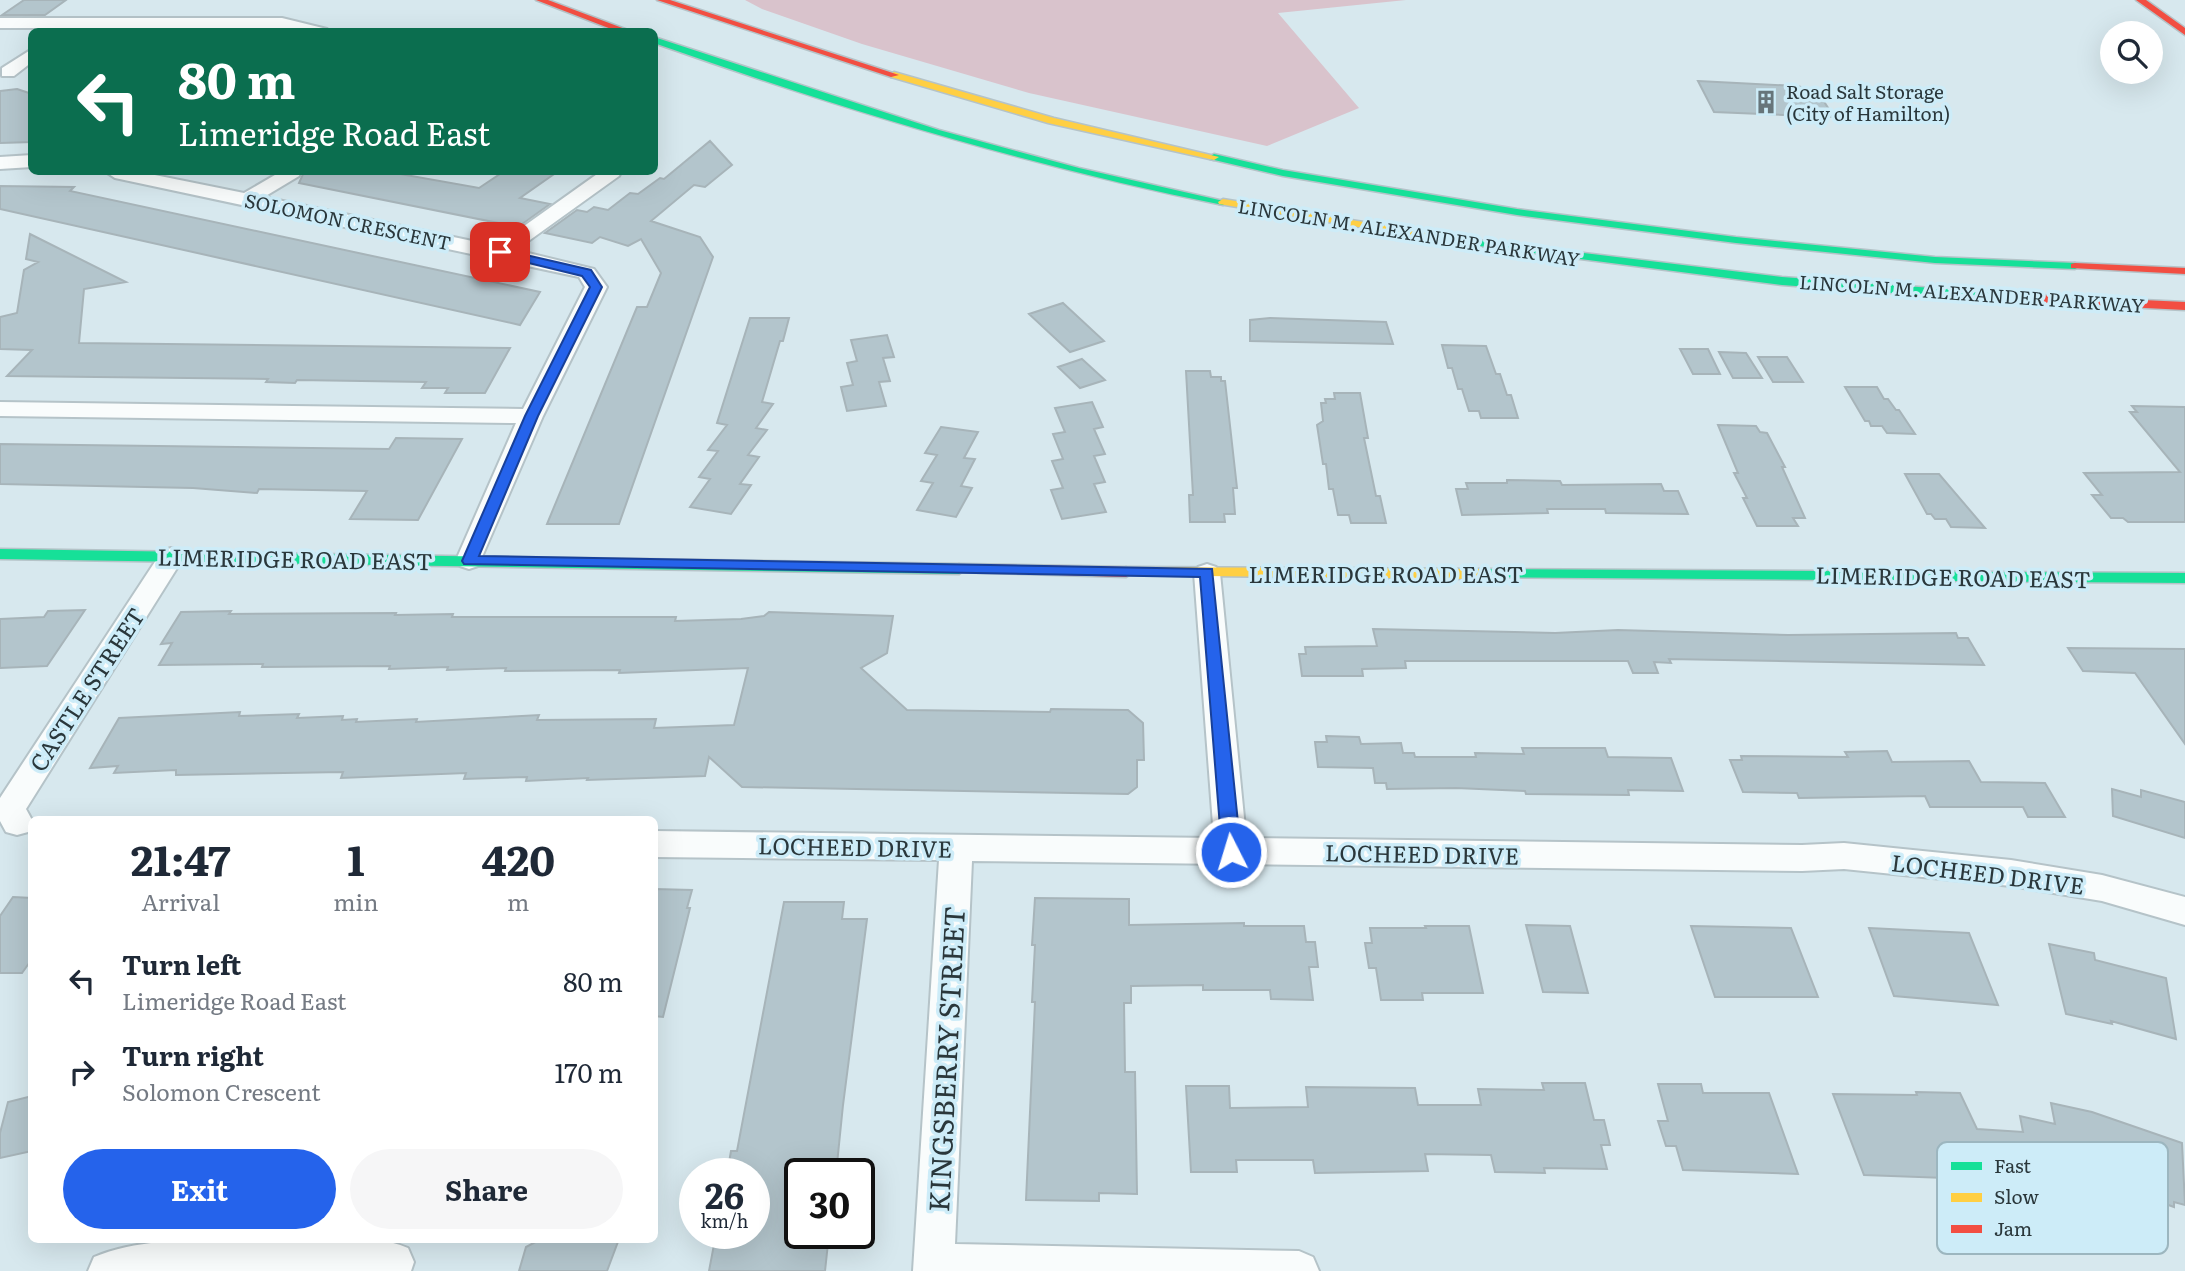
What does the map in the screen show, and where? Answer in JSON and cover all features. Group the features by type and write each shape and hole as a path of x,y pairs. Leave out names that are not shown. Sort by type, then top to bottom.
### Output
{"main road":[{"path":"540,0 618,28"},
{"name":"LINCOLN M. ALEXANDER PARKWAY","path":"661,0 921,84 1052,121 1283,173 1517,212 1736,240 1935,260 2185,271"},
{"path":"2140,0 2185,32"},
{"name":"LINCOLN M. ALEXANDER PARKWAY","path":"658,41 922,129 1049,165 1242,207 1476,245 1736,278 2018,300 2185,306"},
{"name":"LIMERIDGE ROAD EAST","path":"0,554 1207,573 2185,578"}],"street":[{"path":"0,23 66,27 282,23 304,28"},
{"path":"8,72 28,57"},
{"path":"0,163 28,160"},
{"name":"SOLOMON CRESCENT","path":"129,175 500,252 587,273 596,287 531,416 469,561"},
{"path":"246,200 287,175"},
{"path":"500,252 607,175"},
{"path":"0,409 531,416"},
{"name":"CASTLE STREET","path":"16,825 11,807 172,557"},
{"path":"1207,573 1231,852"},
{"name":"LOCHEED DRIVE","path":"658,844 1231,852 1844,856 2011,873 2102,888 2185,911"},
{"name":"KINGSBERRY STREET","path":"934,1267 956,847"},
{"path":"108,1271 151,1263 395,1257"},
{"path":"934,1267 1299,1271"}],"shaded area":[{"path":"745,0 1406,0 1278,13 1359,108 1267,146 1029,93 862,44 762,9"}],"building":[{"path":"24,0 66,0 45,15 2,15"},
{"name":"Road Salt Storage (City of Hamilton)","path":"1698,81 1797,86 1817,91 1834,117 1714,112"},
{"path":"17,89 28,93 28,142 0,143 0,91"},
{"path":"710,141 732,165 705,187 694,185 651,221 700,237 713,257 619,524 547,524 637,307 647,307 661,273 641,239 628,246 600,237 592,243 545,233 577,210 587,212 594,207 608,210 630,193 638,194 660,178 664,179"},
{"path":"303,175 406,175 479,188 498,175 553,175 520,198 550,204 518,227 299,183"},
{"path":"0,186 74,187 70,191 540,292 520,325 0,209"},
{"path":"30,234 126,282 84,289 79,343 510,348 485,393 445,393 448,388 422,388 426,382 297,380 295,383 266,382 268,379 7,376 32,350 0,349 0,317 17,313 24,270 38,262 26,259"},
{"path":"1063,303 1104,341 1070,352 1029,314"},
{"path":"750,318 789,318 762,402 773,404 756,428 767,430 748,455 759,457 740,484 751,485 731,514 690,507 710,479 699,477 718,451 708,450 727,425 717,423"},
{"path":"1270,318 1386,322 1393,344 1250,341 1250,320"},
{"path":"887,335 894,357 883,358 890,381 879,382 886,406 847,411 841,387 853,385 847,363 857,361 851,340"},
{"path":"1442,345 1486,346 1496,374 1500,374 1507,395 1511,395 1518,418 1481,418 1479,411 1469,411 1462,389 1458,389 1452,368 1448,368"},
{"path":"1680,349 1708,349 1720,374 1693,374"},
{"path":"1719,352 1746,353 1762,378 1733,378"},
{"path":"1758,357 1787,357 1803,382 1773,382"},
{"path":"1082,359 1105,380 1080,388 1058,367"},
{"path":"1186,371 1210,371 1211,377 1221,377 1221,381 1225,381 1237,488 1233,488 1235,514 1224,514 1225,522 1190,522 1189,495 1193,495"},
{"path":"1845,387 1877,387 1884,399 1888,399 1896,410 1899,410 1915,434 1887,433 1882,426 1871,426 1869,421 1865,421"},
{"path":"1334,393 1360,393 1368,438 1364,438 1376,496 1380,496 1386,523 1351,523 1349,515 1338,515 1333,489 1329,489 1326,464 1323,464 1317,425 1323,421 1321,403 1326,403 1325,399 1335,399"},
{"path":"1092,402 1103,427 1094,429 1105,454 1094,456 1105,482 1094,484 1106,512 1062,519 1051,490 1063,488 1052,461 1063,459 1053,434 1065,432 1055,408"},
{"path":"2132,406 2185,407 2185,522 2128,522 2123,518 2111,518 2092,495 2102,495 2084,473 2180,472 2130,412 2137,412"},
{"path":"1718,425 1756,426 1760,432 1767,433 1785,467 1782,467 1805,518 1793,518 1798,526 1757,526 1743,498 1747,498 1734,473 1738,473"},
{"path":"941,427 978,432 964,458 975,459 961,486 972,488 956,517 917,510 933,483 921,481 937,455 925,453"},
{"path":"396,438 462,439 418,520 350,519 367,491 259,489 257,493 193,488 0,484 0,444 389,449"},
{"path":"1905,474 1939,474 1985,528 1951,527 1946,519 1935,519 1931,514 1927,514"},
{"path":"1507,480 1560,481 1562,485 1661,484 1664,491 1678,491 1688,514 1547,509 1548,513 1462,515 1456,489 1468,489 1466,483 1507,483"},
{"path":"85,610 47,666 0,668 0,619 44,617 48,611"},
{"path":"231,611 229,614 396,613 395,615 453,614 452,617 676,617 675,621 741,619 764,616 769,612 893,616 887,653 861,668 907,710 1128,710 1143,723 1144,760 1137,760 1137,787 1128,794 742,787 709,757 705,776 587,780 588,778 526,781 527,777 464,779 466,773 341,778 343,772 176,775 176,770 114,773 118,766 90,768 119,718 240,712 239,716 299,714 297,718 343,716 342,720 357,719 356,722 417,719 416,722 539,715 537,720 656,719 654,728 734,725 748,668 619,673 620,670 505,671 506,668 447,670 448,667 389,669 390,666 159,665 172,643 161,644 181,612"},
{"path":"1373,629 1555,633 1618,630 1788,635 1956,633 1958,638 1968,638 1984,665 1669,659 1671,663 1654,662 1658,673 1633,673 1628,661 1405,661 1406,668 1362,669 1363,676 1302,676 1299,654 1306,654 1305,647 1377,646"},
{"path":"2068,648 2185,649 2185,744 2135,673 2083,671"},
{"path":"1326,736 1359,737 1361,744 1401,743 1403,753 1414,753 1415,757 1476,757 1475,753 1524,754 1522,748 1605,748 1608,757 1671,758 1683,791 1628,790 1629,795 1526,794 1525,791 1456,788 1387,789 1386,783 1375,783 1373,768 1318,767 1315,742 1327,742"},
{"path":"1887,751 1892,762 1969,761 1981,782 2045,783 2065,817 2028,817 2023,807 1930,807 1925,796 1799,798 1797,793 1743,792 1730,760 1742,760 1741,756 1848,757 1845,752"},
{"path":"2112,789 2141,797 2141,790 2185,802 2185,838 2113,816"},
{"path":"658,889 692,890 687,908 690,908 663,1017 658,1016"},
{"path":"13,897 28,898 28,965 22,973 0,973 0,916"},
{"path":"1035,898 1129,899 1129,925 1244,923 1244,926 1304,926 1306,942 1315,942 1318,967 1309,967 1313,1000 1271,999 1270,990 1203,990 1203,985 1131,986 1131,1003 1124,1003 1125,1072 1135,1072 1137,1194 1099,1193 1099,1201 1026,1200 1035,1002 1032,1002 1035,945 1032,945"},
{"path":"784,902 844,902 842,919 867,919 838,1158 784,1158 784,1249 827,1249 825,1271 709,1271 713,1249 770,1249 770,1158 730,1158 731,1151 737,1151"},
{"path":"1526,925 1570,926 1588,993 1543,992"},
{"path":"1425,926 1469,926 1483,993 1422,993 1423,1000 1381,1000 1376,968 1369,968 1365,943 1372,943 1370,928 1426,928"},
{"path":"1691,926 1791,928 1818,997 1715,997"},
{"path":"1869,928 1969,933 1998,1005 1894,996"},
{"path":"2049,944 2094,953 2095,960 2166,978 2176,1039 2111,1021 2112,1024 2066,1014"},
{"path":"1542,1083 1585,1083 1594,1120 1604,1120 1610,1145 1601,1145 1607,1169 1544,1168 1545,1173 1495,1172 1491,1155 1425,1154 1428,1171 1315,1173 1313,1160 1236,1160 1237,1172 1191,1172 1186,1086 1229,1086 1230,1108 1308,1107 1306,1087 1415,1088 1418,1105 1481,1105 1478,1089 1544,1090"},
{"path":"1658,1084 1701,1084 1703,1093 1769,1093 1798,1174 1683,1170 1676,1146 1666,1146 1658,1121 1668,1121"},
{"path":"1916,1092 1960,1093 1977,1129 2023,1132 2020,1116 2055,1124 2051,1103 2092,1112 2182,1143 2185,1205 2174,1202 2174,1207 2168,1205 2168,1142 1937,1142 1937,1178 1864,1175 1833,1094 1917,1095"},
{"path":"28,1097 28,1152 0,1158 0,1133 8,1102"},
{"path":"534,1243 618,1243 607,1271 519,1271 526,1247"}],"traffic: fast":[{"path":"658,41 794,88 936,132 1078,171 1223,202"},
{"path":"1214,157 1283,173 1517,212 1736,240 1935,260 2075,266"},
{"path":"1468,242 1782,281 2014,298"},
{"path":"0,554 959,569"},
{"path":"1480,574 2185,578"}],"traffic: slow":[{"path":"894,75 1052,121 1214,157"},
{"path":"1223,202 1468,242"},
{"path":"1126,572 1480,574"}],"traffic: jam":[{"path":"540,0 618,28"},
{"path":"661,0 894,75"},
{"path":"2140,0 2185,32"},
{"path":"2075,266 2185,271"},
{"path":"2014,298 2185,306"},
{"path":"959,569 1126,572"}],"place":[{"name":"Road Salt Storage (City of Hamilton)","path":"1766,102"}],"route":[{"path":"500,252 587,273 596,287 531,416 469,561 1207,573 1231,852"}]}
